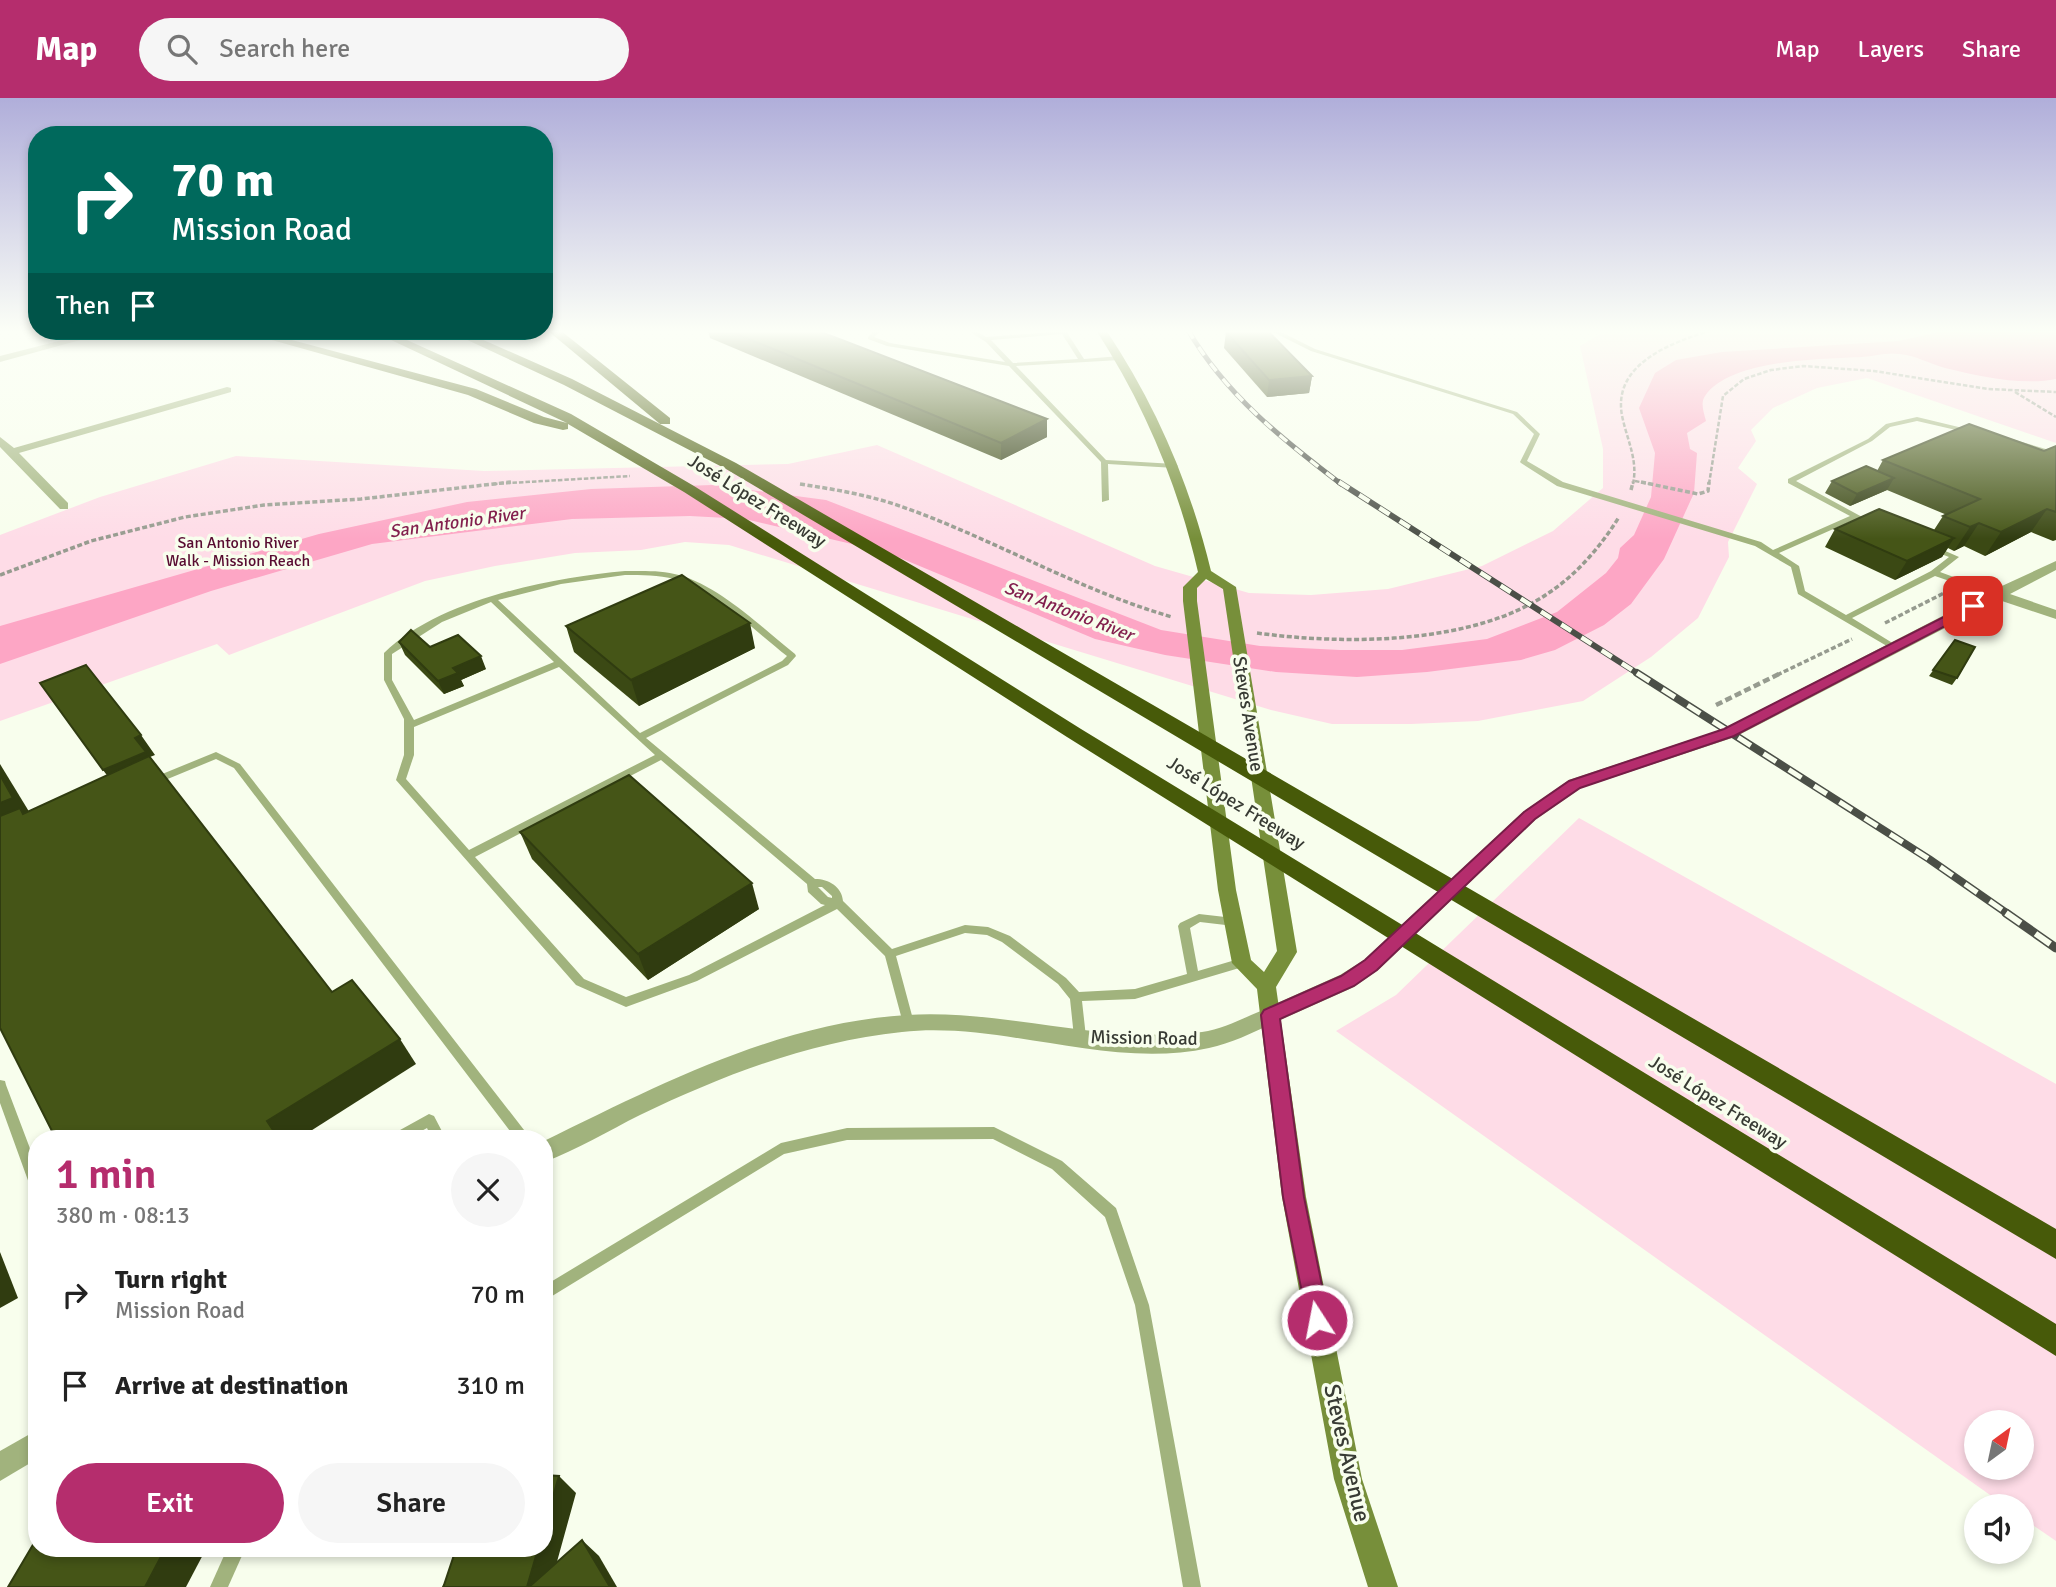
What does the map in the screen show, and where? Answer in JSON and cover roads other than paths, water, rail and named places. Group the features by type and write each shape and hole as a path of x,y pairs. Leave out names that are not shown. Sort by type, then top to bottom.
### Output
{"highway":[{"path":"490,399 539,420 596,434"},
{"name":"José López Freeway","path":"528,399 638,459 2056,1341"},
{"name":"José López Freeway","path":"602,399 731,466 2056,1245"},
{"path":"640,399 706,452"}],"main road":[{"path":"1141,399 1175,466 1194,521 1205,573 1190,587 1190,601 1234,922 1242,963 1266,986"},
{"name":"Steves Avenue","path":"1205,573 1229,587 1244,695 1287,952 1266,986 1294,1197 1348,1479 1383,1587"}],"street":[{"path":"12,453 195,399"},
{"path":"0,440 64,506"},
{"name":"Mission Road","path":"553,1148 682,1084 769,1048 859,1027 955,1022 1142,1042 1203,1041 1271,1015 1348,981 1371,965 1529,816 1575,785 1729,733 2056,565"},
{"path":"1996,594 2056,615"},
{"path":"0,1466 28,1449"}],"lane":[{"path":"1044,399 1104,462 1105,500"},
{"path":"1472,399 1515,413 1537,434 1523,461 1560,484 1732,536 1773,553 1795,566 1801,592 1895,647"},
{"path":"1868,521 1791,481 1870,440 1888,425 1917,419 1984,434"},
{"path":"1995,436 2056,454"},
{"path":"1104,462 1175,466"},
{"path":"1773,553 1856,516"},
{"path":"1846,618 1934,573 1955,557 1930,547"},
{"path":"639,737 785,663 792,656 719,600 677,577 619,572 492,598 419,630 388,653 388,680 409,719 409,755 401,779 580,982 605,996 626,1002 693,978 838,903"},
{"path":"1934,573 1996,594"},
{"path":"492,598 639,737 814,883 812,889 825,901 838,903 890,954 908,1023"},
{"path":"409,725 560,663"},
{"path":"140,787 216,755 237,766 517,1130"},
{"path":"467,856 661,755"},
{"path":"1194,977 1184,926 1189,920 1199,918 1234,922"},
{"path":"890,954 965,929 988,931 1006,939 1025,953 1062,981 1076,997 1080,1037"},
{"path":"1076,997 1135,994 1242,963"},
{"path":"0,1085 28,1161"},
{"path":"412,1130 429,1120 434,1130"},
{"path":"553,1289 781,1150 847,1134 994,1133 1058,1165 1111,1213 1142,1305 1192,1587"},
{"path":"219,1587 232,1557"}],"water":[{"name":"San Antonio River","path":"1643,399 1704,399 1706,421 1687,433 1690,449 1697,453 1694,493 1664,559 1631,604 1604,625 1555,650 1521,660 1427,672 1357,677 1276,672 1165,655 1095,639 886,552 745,519 690,516 572,519 372,544 211,591 0,664 0,626 319,534 467,502 591,489 712,485 826,500 1161,630 1260,646 1340,650 1402,650 1487,639 1557,612 1606,573 1618,558 1620,548 1634,535 1651,497 1655,453 1639,408"}],"railway":[{"path":"1242,399 1277,433 1341,484"},
{"path":"1339,482 1640,675"},
{"path":"1637,673 1929,859 2008,914"},
{"path":"2006,913 2056,948"}],"park label":[{"name":"San Antonio River Walk - Mission Reach","path":"238,552"}]}
